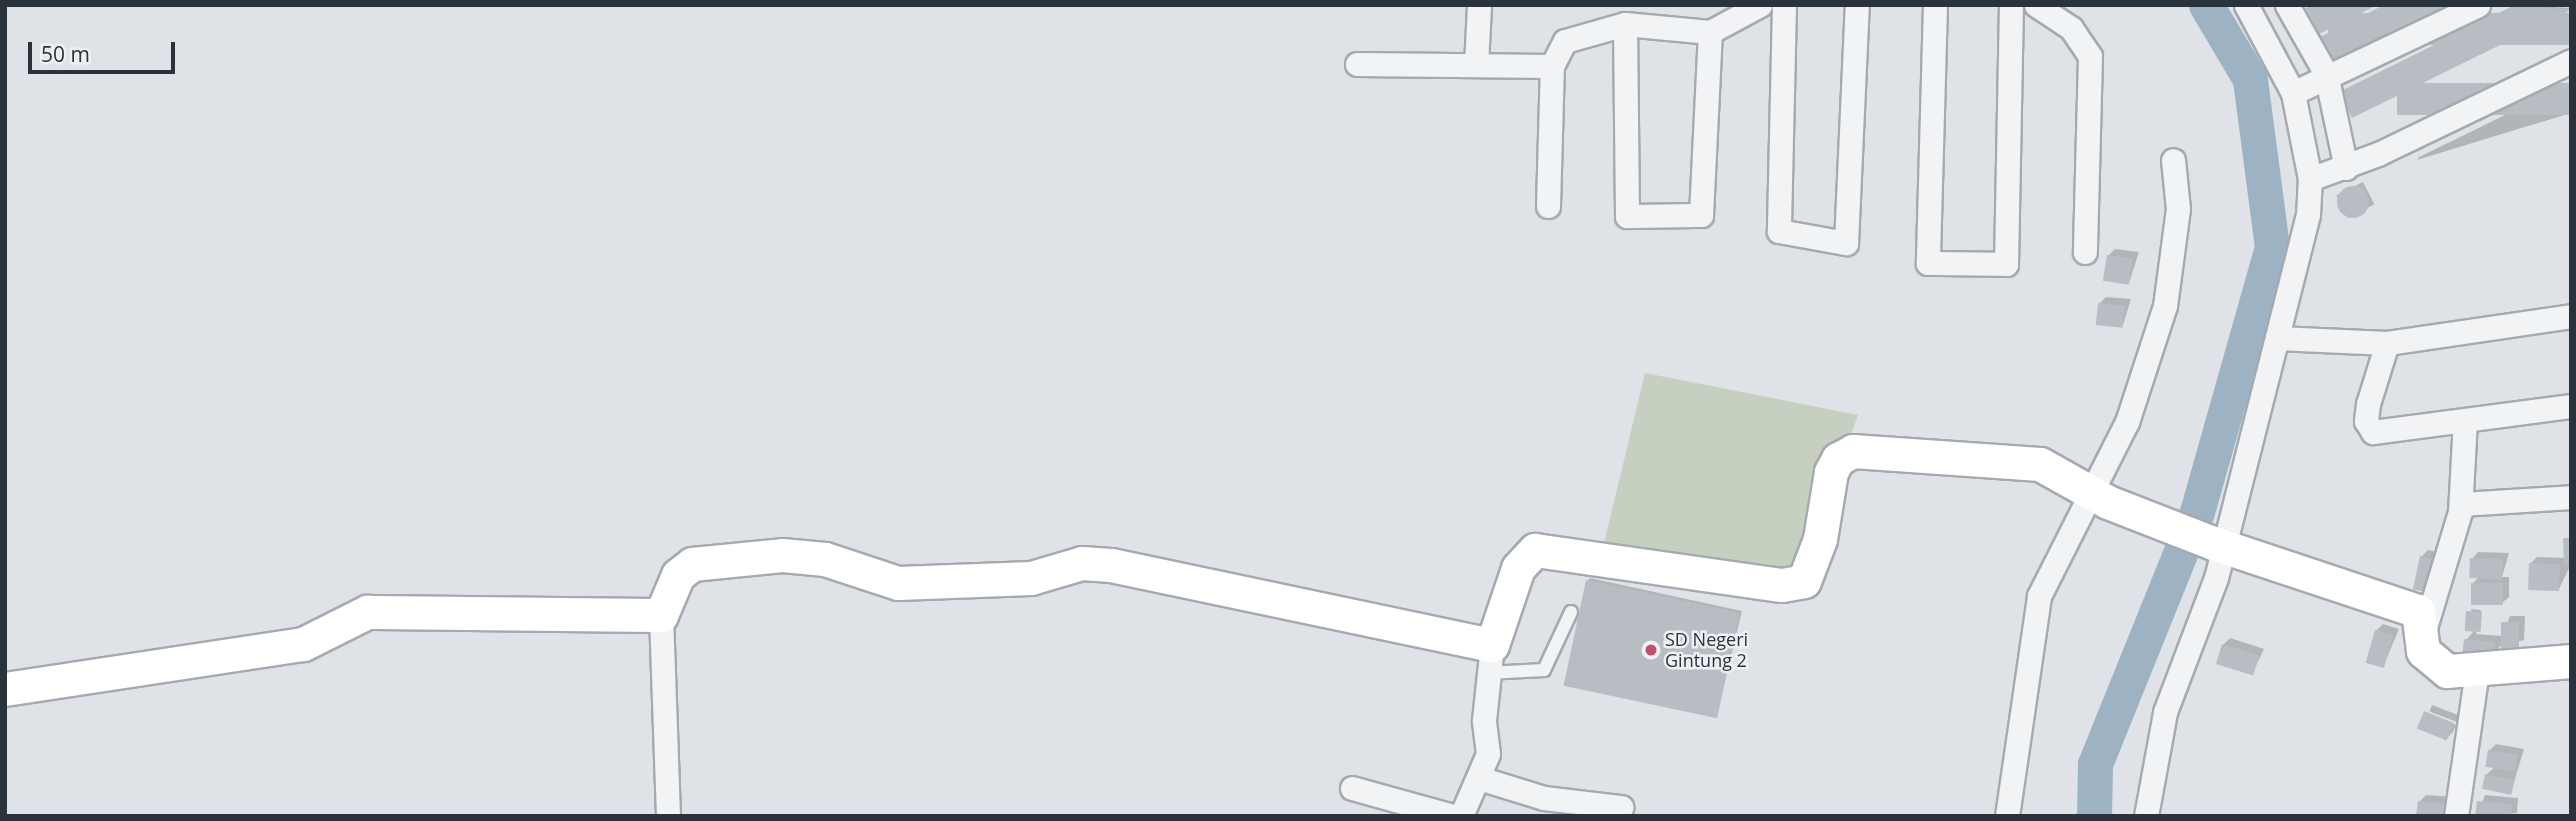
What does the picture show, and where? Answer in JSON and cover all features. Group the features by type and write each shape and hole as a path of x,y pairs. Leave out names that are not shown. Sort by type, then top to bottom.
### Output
{"street":[{"path":"1476,65 1479,5"},
{"path":"1548,206 1552,66 1565,41 1625,24 1710,32 1760,5"},
{"path":"1784,5 1779,231 1846,243 1857,5"},
{"path":"1935,5 1928,263 2006,264 2011,5"},
{"path":"2036,5 2071,28 2090,56 2085,252"},
{"path":"2287,5 2323,76 2346,167"},
{"path":"2297,92 2323,76 2478,5"},
{"path":"2146,816 2165,712 2219,545 2305,233 2310,179 2297,92 2255,8"},
{"path":"1625,24 1627,216 1701,215 1710,32"},
{"path":"2310,179 2346,167 2571,61"},
{"path":"1357,64 1552,66"},
{"path":"2007,816 2039,596 2099,497 2165,306 2178,209 2173,160"},
{"path":"2277,338 2387,343 2571,316"},
{"path":"2387,343 2368,404 2370,429 2387,434 2465,420 2571,406"},
{"path":"2465,420 2461,504 2424,631 2423,651 2432,663 2447,671 2477,671 2571,661"},
{"path":"1461,816 1479,779 1489,749 1490,659 1518,568 1535,550 1782,585 1804,581 1820,539 1831,472 1838,459 1853,451 2027,462 2099,497 2219,545 2418,611 2424,631"},
{"path":"2461,504 2571,497"},
{"path":"668,816 661,615 678,575 709,561 813,557 898,583 1031,578 1090,563 1490,659"},
{"path":"5,689 303,644 367,612 661,615"},
{"path":"2456,816 2477,671"},
{"path":"1479,779 1544,798 1621,807"},
{"path":"1352,788 1453,816"}],"lane":[{"path":"1490,659 1544,670 1571,612"}],"green space":[{"path":"1645,373 1858,415 1797,592 1599,564"}],"building":[{"path":"2312,5 2377,5 2319,34 2306,8"},
{"path":"2384,5 2448,5 2333,62 2320,37"},
{"path":"2516,5 2571,10 2352,118 2339,92"},
{"path":"2328,13 2571,13 2571,45 2328,45"},
{"path":"2397,83 2571,83 2571,115 2397,115"},
{"path":"2353,186 2365,190 2369,202 2365,214 2353,218 2341,214 2337,202 2341,190"},
{"path":"2107,255 2133,259 2129,285 2103,281"},
{"path":"2098,303 2125,306 2123,328 2096,325"},
{"path":"2563,538 2571,538 2571,565 2564,566"},
{"path":"2420,556 2439,560 2432,593 2413,589"},
{"path":"2470,558 2503,559 2502,579 2469,578"},
{"path":"2529,563 2560,564 2559,591 2528,590"},
{"name":"SD Negeri Gintung 2","path":"1586,580 1740,613 1717,718 1564,686"},
{"path":"2471,583 2503,583 2503,605 2471,605"},
{"path":"2466,611 2482,612 2481,632 2465,631"},
{"path":"2501,622 2519,622 2519,648 2501,648"},
{"path":"2375,630 2393,635 2384,668 2366,663"},
{"path":"2464,639 2495,642 2493,660 2462,657"},
{"path":"2222,644 2259,655 2253,675 2216,664"},
{"path":"2424,711 2454,723 2447,741 2417,729"},
{"path":"2488,750 2518,755 2515,771 2485,767"},
{"path":"2485,774 2514,780 2511,795 2482,789"},
{"path":"2418,801 2452,804 2451,816 2416,816"},
{"path":"2477,801 2512,804 2511,816 2475,816"}],"waterway":[{"path":"2094,816 2095,764 2197,512 2272,247 2250,79 2206,5"}],"place":[{"name":"SD Negeri Gintung 2","path":"1651,650"}]}
